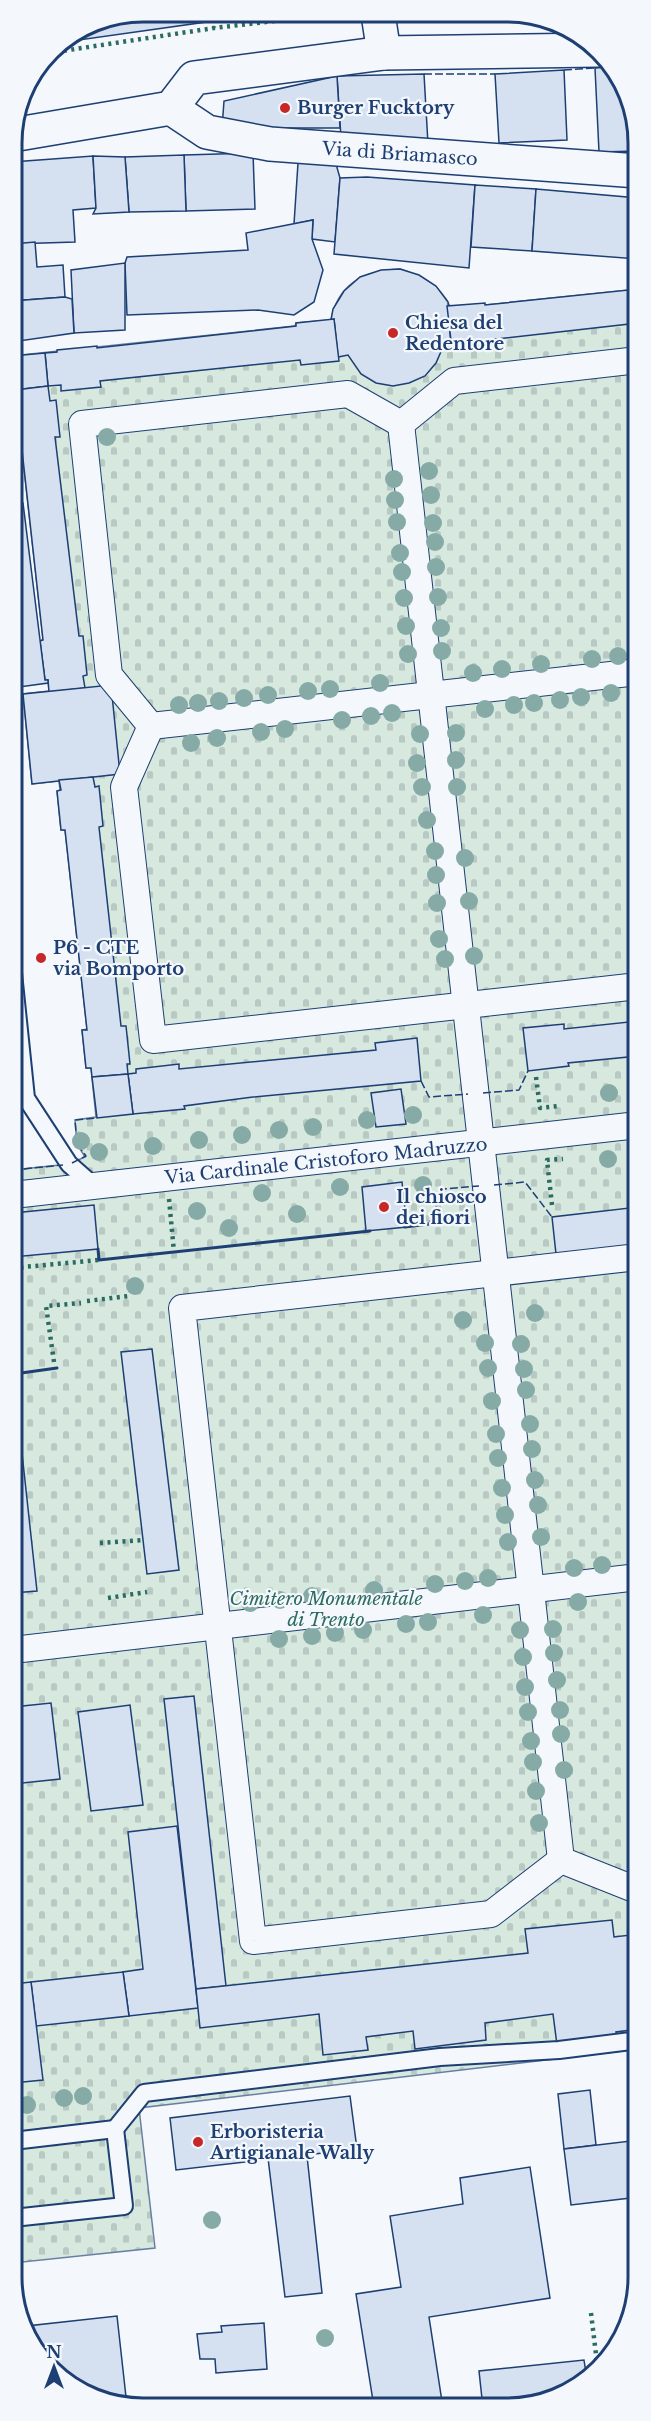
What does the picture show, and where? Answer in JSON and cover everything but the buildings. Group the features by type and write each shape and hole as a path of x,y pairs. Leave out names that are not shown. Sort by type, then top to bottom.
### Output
{"street":[{"path":"379,22 384,53"},
{"path":"23,133 171,108 194,78 384,53 584,50"},
{"name":"Via di Briamasco","path":"171,108 207,132 270,144 628,170"},
{"path":"401,424 454,381 628,361"},
{"path":"151,726 109,675 82,424 348,394 401,424"},
{"path":"401,424 561,1860"},
{"path":"151,726 628,673"},
{"path":"151,726 124,788 153,1040 628,987"},
{"name":"Via Cardinale Cristoforo Madruzzo","path":"23,1194 628,1126"},
{"path":"561,1860 491,1914 253,1941 182,1308 628,1258"},
{"path":"22,1649 628,1578"},
{"path":"561,1860 628,1887"}],"lane":[{"path":"23,1065 26,1098 69,1164 95,1186"},
{"path":"22,2140 115,2129 144,2093 440,2057 559,2050 628,2041"},
{"path":"22,2217 124,2206 115,2129"}],"green space":[{"name":"Cimitero Monumentale di Trento","path":"400,269 430,282 441,292 450,306 485,305 628,290 628,2050 139,2108 155,2248 22,2262 23,1169 69,1164 85,1157 77,1144 75,1120 96,1117 91,1068 86,1068 82,1030 87,1029 65,830 61,830 57,791 60,790 59,781 32,784 23,694 49,691 48,680 45,680 40,641 43,639 23,459 23,355 295,326 296,323 331,320 340,297 347,288 365,276"}],"hedge":[{"path":"213,23 214,28"},
{"path":"67,50 260,23"},
{"path":"536,1077 540,1108 559,1106"},
{"path":"552,1205 547,1160 563,1159"},
{"path":"169,1199 174,1252"},
{"path":"22,1267 99,1260"},
{"path":"87,1301 129,1296"},
{"path":"54,1362 46,1306 81,1303"},
{"path":"100,1543 143,1540"},
{"path":"108,1598 147,1592"},
{"path":"591,2313 596,2359"}],"fence":[{"path":"564,70 595,68"},
{"path":"424,74 495,74"},
{"path":"483,1093 519,1090 528,1071"},
{"path":"421,1081 429,1097 468,1094"},
{"path":"72,1163 86,1156 77,1144 75,1120 97,1118"},
{"path":"23,1169 63,1165"},
{"path":"494,1185 525,1182 552,1217"},
{"path":"429,1224 444,1189 479,1186"}],"wall":[{"path":"405,1227 429,1224"},
{"path":"98,1249 99,1260 370,1231"},
{"path":"22,1373 57,1368"}],"place":[{"name":"Burger Fucktory","path":"285,108"},
{"name":"Chiesa del Redentore","path":"393,333"},
{"name":"P6 - CTE via Bomporto","path":"41,958"},
{"name":"Il chiosco dei fiori","path":"384,1207"},
{"name":"Erboristeria Artigianale Wally","path":"198,2142"}]}
